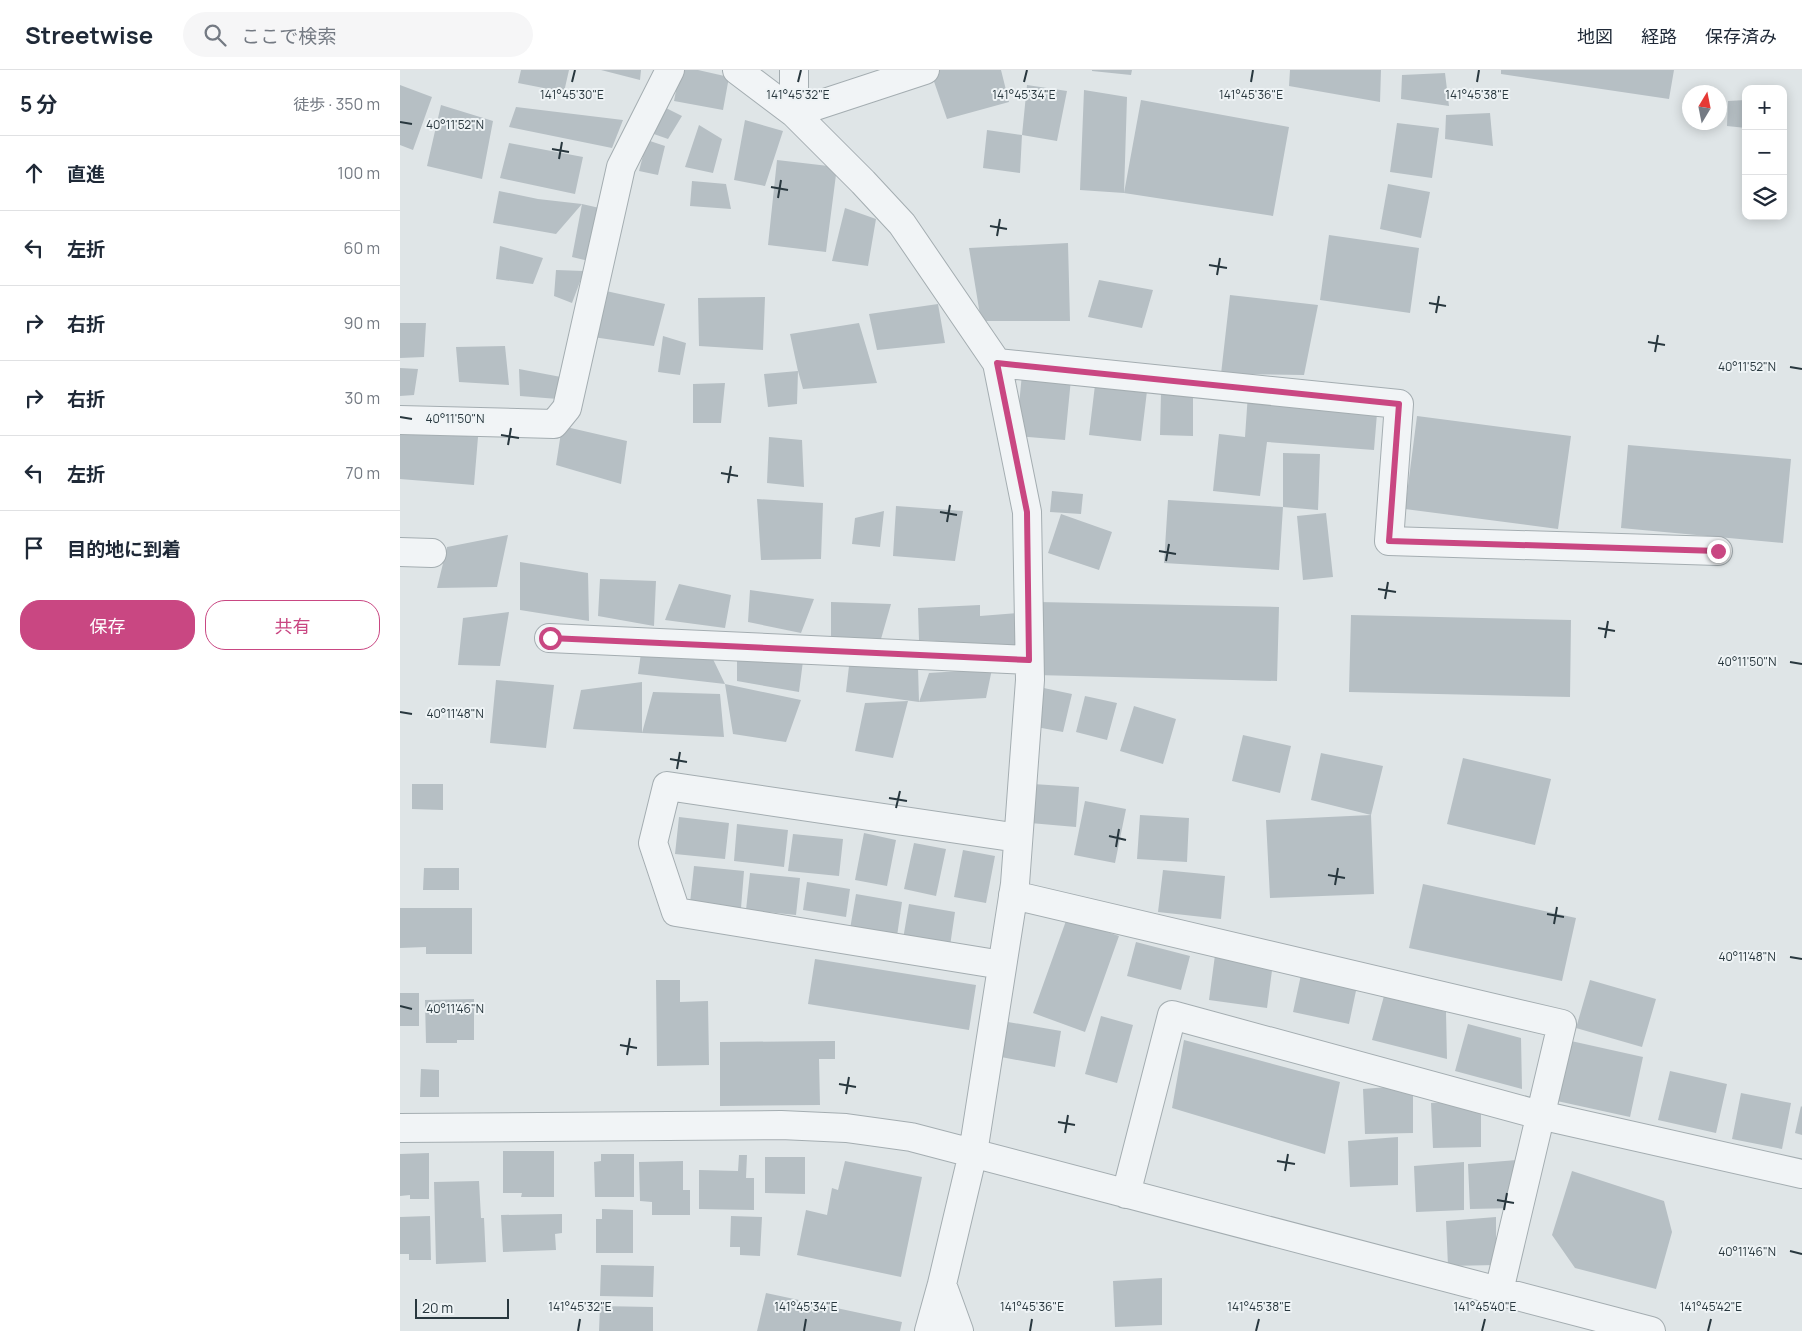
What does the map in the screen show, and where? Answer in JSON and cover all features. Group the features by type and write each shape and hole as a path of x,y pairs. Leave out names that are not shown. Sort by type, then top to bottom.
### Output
{"street":[{"path":"400,420 554,424 567,408 621,167 670,70"},
{"path":"737,70 794,113 902,224 997,363 1027,512 1030,680 1013,895 973,1153 929,1331"},
{"path":"794,70 794,113"},
{"path":"794,113 925,70"},
{"path":"997,363 1399,404 1389,541 1718,551"},
{"path":"400,552 432,553"},
{"path":"550,638 1029,660"},
{"path":"1002,964 676,912 653,843 667,786 1018,838"},
{"path":"1013,895 1562,1024 1499,1291"},
{"path":"1126,1194 1172,1015 1540,1115 1802,1174"},
{"path":"400,1128 781,1125 846,1128 911,1137 1651,1331"},
{"path":"942,1284 959,1331"}],"building":[{"path":"521,70 569,70 564,92 518,83"},
{"path":"601,70 641,70 640,80"},
{"path":"680,70 698,70 729,77 723,110 674,101"},
{"path":"930,70 1001,70 1009,102 947,119"},
{"path":"1092,70 1132,70 1131,75"},
{"path":"1290,70 1381,70 1380,102 1289,86"},
{"path":"1501,70 1674,70 1669,99 1501,74"},
{"path":"1445,73 1449,106 1401,99 1402,75"},
{"path":"400,85 432,97 413,150 400,145"},
{"path":"1027,85 1067,91 1057,141 1022,135"},
{"path":"1084,90 1127,97 1124,193 1080,190"},
{"path":"1141,100 1289,127 1273,216 1124,193"},
{"path":"1742,100 1742,128 1727,126 1728,101"},
{"path":"441,105 493,121 482,179 427,166"},
{"path":"516,107 623,120 612,148 509,127"},
{"path":"664,107 682,116 668,139 651,133"},
{"path":"1490,113 1493,146 1445,139 1446,115"},
{"path":"745,120 783,131 765,186 734,180"},
{"path":"1397,123 1439,128 1432,178 1390,172"},
{"path":"699,125 722,139 713,173 685,167"},
{"path":"987,130 1022,135 1020,173 983,168"},
{"path":"647,140 665,146 658,175 639,171"},
{"path":"509,143 583,157 575,194 500,178"},
{"path":"777,160 837,167 826,252 768,245"},
{"path":"692,181 726,184 731,209 690,206"},
{"path":"1388,184 1430,192 1421,238 1380,229"},
{"path":"499,191 538,199 582,204 556,234 493,223"},
{"path":"582,204 604,209 593,262 572,257"},
{"path":"845,208 876,219 868,266 832,261"},
{"path":"1329,235 1419,248 1410,313 1320,300"},
{"path":"1068,243 1070,321 981,321 969,248"},
{"path":"500,246 543,258 533,284 496,279"},
{"path":"556,270 584,271 572,303 554,296"},
{"path":"1099,280 1153,290 1142,328 1088,317"},
{"path":"606,291 665,304 654,346 593,337"},
{"path":"1230,295 1318,305 1304,375 1221,374"},
{"path":"765,297 763,350 699,346 698,298"},
{"path":"938,304 945,343 877,350 869,314"},
{"path":"400,323 426,323 424,357 400,358"},
{"path":"859,323 877,383 803,389 790,334"},
{"path":"663,336 686,343 680,375 658,372"},
{"path":"505,346 509,385 459,382 456,347"},
{"path":"400,368 418,369 414,395 400,396"},
{"path":"519,369 561,377 558,399 520,396"},
{"path":"798,371 797,404 768,407 764,374"},
{"path":"1022,374 1071,379 1065,440 1016,436"},
{"path":"1249,379 1379,389 1374,450 1267,442 1260,496 1213,491 1219,434 1245,437"},
{"path":"725,383 721,423 693,423 693,384"},
{"path":"1095,385 1147,391 1141,441 1089,435"},
{"path":"1161,393 1193,394 1193,436 1160,435"},
{"path":"1417,416 1571,436 1558,529 1405,509"},
{"path":"562,426 627,441 621,484 556,465"},
{"path":"400,430 478,437 474,485 400,479"},
{"path":"769,437 802,440 804,487 767,483"},
{"path":"1628,445 1791,459 1783,543 1621,528"},
{"path":"1283,453 1320,454 1318,510 1283,507"},
{"path":"1052,491 1083,494 1081,514 1050,512"},
{"path":"757,499 823,503 821,559 761,560"},
{"path":"1168,500 1283,507 1279,570 1164,563"},
{"path":"896,506 963,511 955,561 893,556"},
{"path":"884,511 880,547 852,544 855,518"},
{"path":"1326,513 1333,577 1303,580 1297,516"},
{"path":"1061,514 1112,532 1099,570 1048,553"},
{"path":"508,535 497,587 437,588 447,547"},
{"path":"520,562 588,573 589,621 520,610"},
{"path":"600,579 656,581 654,626 598,616"},
{"path":"679,584 731,595 725,628 665,620"},
{"path":"750,590 814,599 801,633 748,622"},
{"path":"831,602 891,604 881,639 831,639"},
{"path":"1038,602 1279,607 1277,681 1036,675"},
{"path":"980,605 980,616 1019,613 1020,660 972,662 971,643 919,640 918,608"},
{"path":"509,612 500,666 458,665 463,618"},
{"path":"1351,615 1571,620 1570,697 1349,692"},
{"path":"641,653 711,655 725,684 638,674"},
{"path":"737,656 803,661 799,692 737,681"},
{"path":"849,666 918,667 919,702 846,692"},
{"path":"992,669 986,698 919,702 929,673"},
{"path":"496,680 554,685 546,748 490,743"},
{"path":"642,682 642,733 573,729 581,690"},
{"path":"725,684 801,700 786,742 733,734"},
{"path":"1039,687 1072,694 1063,732 1031,726"},
{"path":"653,692 720,694 724,737 642,733"},
{"path":"1085,696 1117,703 1107,740 1076,732"},
{"path":"908,701 893,758 855,751 865,703"},
{"path":"1134,706 1176,719 1163,764 1120,751"},
{"path":"1243,735 1291,746 1280,793 1232,781"},
{"path":"1321,753 1383,766 1371,815 1311,800"},
{"path":"1463,758 1551,779 1535,845 1447,824"},
{"path":"412,784 443,784 443,810 412,809"},
{"path":"1033,784 1079,787 1076,827 1030,823"},
{"path":"1085,801 1126,809 1115,863 1074,855"},
{"path":"1140,815 1189,818 1187,862 1137,859"},
{"path":"1371,815 1374,894 1270,898 1266,820"},
{"path":"679,817 729,823 725,859 675,854"},
{"path":"737,824 788,830 784,867 734,861"},
{"path":"864,833 896,840 887,886 855,880"},
{"path":"793,834 843,839 839,876 788,871"},
{"path":"914,843 946,849 936,896 904,889"},
{"path":"963,850 995,856 986,903 954,897"},
{"path":"694,866 744,871 741,908 690,903"},
{"path":"424,868 459,868 459,890 423,890"},
{"path":"1163,870 1225,876 1221,919 1158,912"},
{"path":"750,873 800,878 796,915 746,910"},
{"path":"807,882 850,889 846,917 803,910"},
{"path":"1423,884 1576,918 1562,981 1409,948"},
{"path":"856,894 902,902 897,936 850,929"},
{"path":"909,904 955,912 950,946 903,939"},
{"path":"400,908 472,908 472,954 426,954 426,947 400,948"},
{"path":"1067,918 1119,936 1085,1032 1033,1013"},
{"path":"1136,942 1190,956 1181,990 1127,976"},
{"path":"1215,955 1273,963 1267,1008 1209,1000"},
{"path":"815,959 976,985 969,1030 808,1004"},
{"path":"1301,975 1357,986 1349,1024 1293,1012"},
{"path":"656,980 680,980 680,1002 708,1001 709,1065 657,1066"},
{"path":"1590,980 1656,999 1642,1047 1576,1028"},
{"path":"400,993 419,993 419,1026 400,1026"},
{"path":"1384,996 1446,1012 1447,1059 1372,1040"},
{"path":"474,999 474,1040 457,1040 457,1043 426,1043 425,1000"},
{"path":"1101,1016 1133,1025 1117,1083 1085,1074"},
{"path":"1008,1022 1061,1031 1055,1067 1001,1057"},
{"path":"1468,1024 1521,1038 1522,1089 1455,1071"},
{"path":"1184,1040 1340,1082 1325,1154 1172,1108"},
{"path":"835,1041 835,1059 819,1059 820,1105 720,1106 720,1042"},
{"path":"1571,1041 1643,1057 1630,1117 1557,1101"},
{"path":"421,1069 439,1070 439,1097 420,1097"},
{"path":"1670,1071 1727,1084 1716,1133 1658,1120"},
{"path":"1413,1085 1413,1133 1365,1134 1363,1089"},
{"path":"1741,1093 1791,1103 1782,1149 1732,1139"},
{"path":"1481,1099 1481,1147 1433,1148 1431,1103"},
{"path":"1802,1107 1802,1135 1795,1133"},
{"path":"1398,1137 1398,1185 1350,1187 1348,1141"},
{"path":"503,1151 554,1151 554,1197 521,1197 522,1193 503,1193"},
{"path":"429,1153 429,1199 410,1199 410,1195 400,1196 400,1154"},
{"path":"601,1154 634,1154 634,1197 595,1197 594,1162 601,1161"},
{"path":"739,1155 747,1155 746,1178 754,1178 754,1210 699,1209 699,1170 738,1171"},
{"path":"765,1157 805,1157 805,1194 765,1193"},
{"path":"1517,1160 1517,1208 1470,1209 1468,1164"},
{"path":"683,1161 683,1190 690,1190 690,1215 652,1215 652,1202 640,1201 639,1162"},
{"path":"845,1161 922,1177 901,1277 797,1255 806,1210 827,1215 832,1188 838,1190"},
{"path":"1464,1162 1464,1210 1416,1212 1414,1166"},
{"path":"1572,1171 1664,1201 1672,1232 1656,1289 1575,1268 1552,1235"},
{"path":"479,1181 481,1218 484,1218 486,1262 436,1264 434,1182"},
{"path":"602,1209 633,1210 633,1253 596,1253 596,1219 602,1219"},
{"path":"562,1214 562,1233 555,1234 556,1250 503,1252 501,1215"},
{"path":"430,1216 431,1260 409,1260 409,1254 400,1254 400,1217"},
{"path":"731,1216 762,1217 760,1256 740,1255 740,1247 730,1247"},
{"path":"1496,1217 1496,1265 1448,1266 1446,1221"},
{"path":"601,1265 654,1266 653,1297 600,1296"},
{"path":"1162,1278 1162,1325 1115,1327 1113,1281"},
{"path":"766,1293 902,1322 900,1331 757,1331"},
{"path":"600,1306 653,1307 653,1331 599,1331"}],"route":[{"path":"550,638 1029,660 1027,512 997,363 1399,404 1389,541 1718,551"}]}
